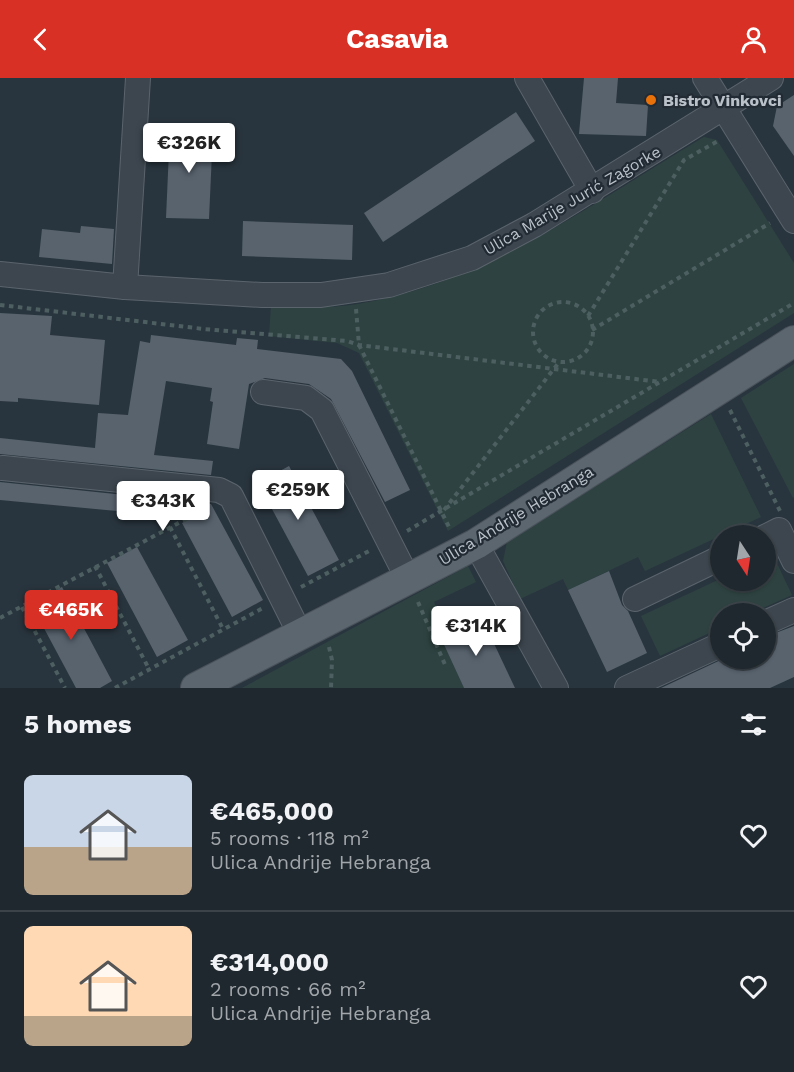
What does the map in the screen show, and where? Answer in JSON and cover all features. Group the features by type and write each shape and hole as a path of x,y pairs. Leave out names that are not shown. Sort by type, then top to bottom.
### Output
{"main road":[{"name":"Ulica Andrije Hebranga","path":"196,688 468,548 718,387 794,341"}],"street":[{"path":"125,287 138,78"},
{"path":"527,78 592,190"},
{"path":"705,78 791,216"},
{"name":"Ulica Marije Jurić Zagorke","path":"0,274 125,287 262,295 321,295 355,292 389,285 472,258 592,190 771,78"},
{"path":"263,392 306,398 322,410 408,579"},
{"path":"3,468 219,490 231,496 282,598 309,630"},
{"path":"776,532 779,530 794,561"},
{"path":"468,548 556,688"},
{"path":"635,599 710,563"},
{"path":"776,618 794,610"},
{"path":"627,688 710,650"}],"path":[{"path":"588,316 684,160 704,150"},
{"path":"592,330 791,216"},
{"path":"355,292 359,345 442,512 468,548"},
{"path":"562,302 572,304 588,316 592,330 590,346 583,354 574,360 560,362 545,356 538,348 533,328 537,319 552,304 562,302"},
{"path":"115,688 442,512 794,303"},
{"path":"0,305 204,329 347,341 359,345 662,382"},
{"path":"442,512 560,362"},
{"path":"718,387 777,504"},
{"path":"0,618 231,496"},
{"path":"170,527 223,629"},
{"path":"95,566 149,669"},
{"path":"408,579 446,667"},
{"path":"22,606 65,688"},
{"path":"309,630 329,646 332,660 331,688"}],"green space":[{"path":"704,137 717,140 794,263 794,313 448,531 359,353 337,343 269,336 271,306 347,306 405,293 451,278 538,237"},
{"path":"794,364 794,497 793,498 741,398"},
{"path":"711,414 761,517 744,525 710,525 710,541 645,571 638,557 568,590 563,579 520,599 503,561 507,542"},
{"path":"776,561 792,595 774,603 710,603 710,633 660,656 641,616 710,584 710,591 776,591"},
{"path":"468,566 476,582 434,602 441,617 453,612 459,626 440,636 464,688 242,688"}],"building":[{"path":"584,78 618,78 616,103 648,105 646,136 579,134"},
{"path":"794,95 794,156 773,126 777,106"},
{"path":"516,112 535,141 383,242 364,213"},
{"path":"170,128 213,130 209,219 166,218"},
{"path":"243,221 353,225 352,260 242,256"},
{"path":"81,226 114,229 112,264 39,257 42,229 80,233"},
{"path":"0,313 52,316 50,335 105,340 99,405 18,398 18,402 0,401"},
{"path":"151,335 236,345 237,338 258,340 257,349 341,359 352,371 410,490 385,502 331,399 309,384 265,378 249,384 239,449 207,444 213,402 210,401 212,388 166,381 154,455 213,461 211,475 0,454 0,438 95,448 98,413 128,415 140,341 150,343"},
{"path":"289,466 339,560 308,576 258,483"},
{"path":"0,482 211,504 263,600 232,617 182,523 191,518 0,500"},
{"path":"137,547 188,640 157,657 107,563"},
{"path":"609,571 622,605 628,611 647,653 607,672 568,590"},
{"path":"62,587 112,681 100,688 76,688 31,604"},
{"path":"481,616 515,688 464,688 440,636"},
{"path":"794,626 794,677 770,688 661,688 710,665 710,669 776,669 776,633"}],"place":[{"name":"Bistro Vinkovci","path":"651,100"}]}
